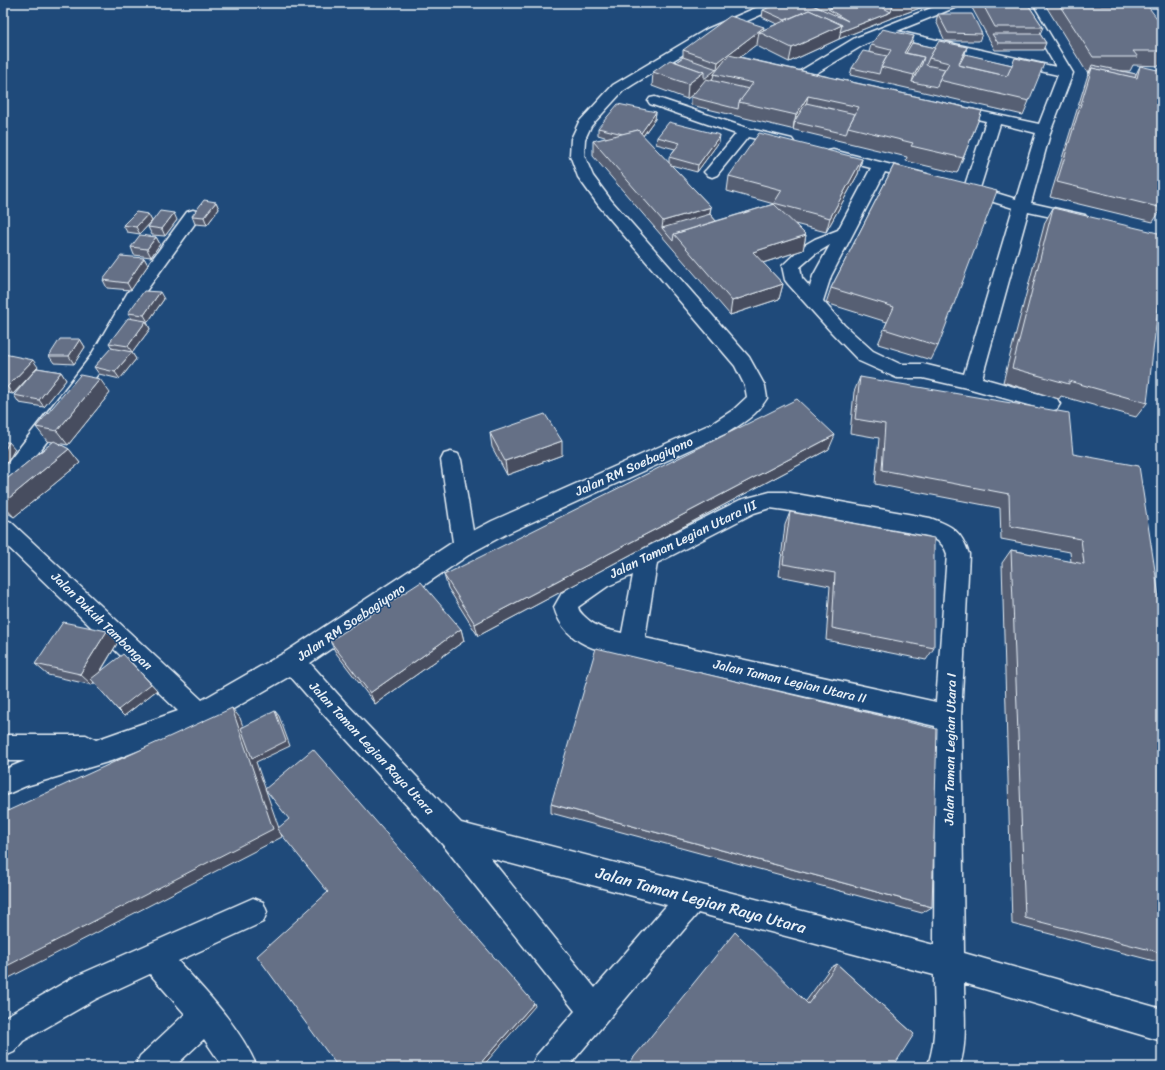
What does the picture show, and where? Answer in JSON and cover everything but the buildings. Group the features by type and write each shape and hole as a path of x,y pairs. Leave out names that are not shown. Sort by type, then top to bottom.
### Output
{"street":[{"name":"Jalan RM Soebagiyono","path":"3,783 23,774 111,748 200,715 293,661 464,546 500,527 720,428 743,414 752,406 757,398 755,386 742,362 605,203 586,176 577,154 578,139 584,125 618,88 711,32 777,3"},
{"path":"805,74 860,41 955,3"},
{"path":"1025,3 1066,73"},
{"path":"932,12 936,43"},
{"path":"882,32 1066,73"},
{"path":"790,70 820,78"},
{"path":"971,382 1044,130 1066,73"},
{"path":"655,101 745,132 805,147"},
{"path":"941,107 1044,130"},
{"path":"971,190 994,120"},
{"path":"712,172 745,132"},
{"path":"820,151 933,180"},
{"path":"814,302 822,276 880,166"},
{"path":"956,186 1022,206 1092,221"},
{"path":"3,484 98,361 134,296 193,216"},
{"path":"843,234 817,244 798,258 792,266 794,280 838,329 866,356 897,371 923,371 971,382 1050,404"},
{"path":"451,460 464,546"},
{"name":"Jalan Taman Legian Utara III","path":"566,607 570,600 600,579 647,558 748,506 770,500 785,501 930,527 950,536"},
{"name":"Jalan Dukuh Tambangan","path":"3,528 200,715"},
{"name":"Jalan Taman Legian Utara I","path":"949,964 948,717 958,554 955,544 950,536"},
{"path":"632,646 647,558"},
{"name":"Jalan Taman Legian Utara II","path":"566,607 568,615 573,622 593,636 948,717"},
{"name":"Jalan Taman Legian Raya Utara","path":"293,661 335,709 452,835 594,1011"},
{"path":"3,748 111,748"},
{"name":"Jalan Taman Legian Raya Utara","path":"452,835 949,964 1162,1025"},
{"path":"547,1067 693,897"},
{"path":"3,1041 12,1030 85,988 155,958 253,912"},
{"path":"155,958 207,1015 241,1067"},
{"path":"943,1067 946,1061 949,1030 949,964"},
{"path":"151,1067 207,1015"}]}
